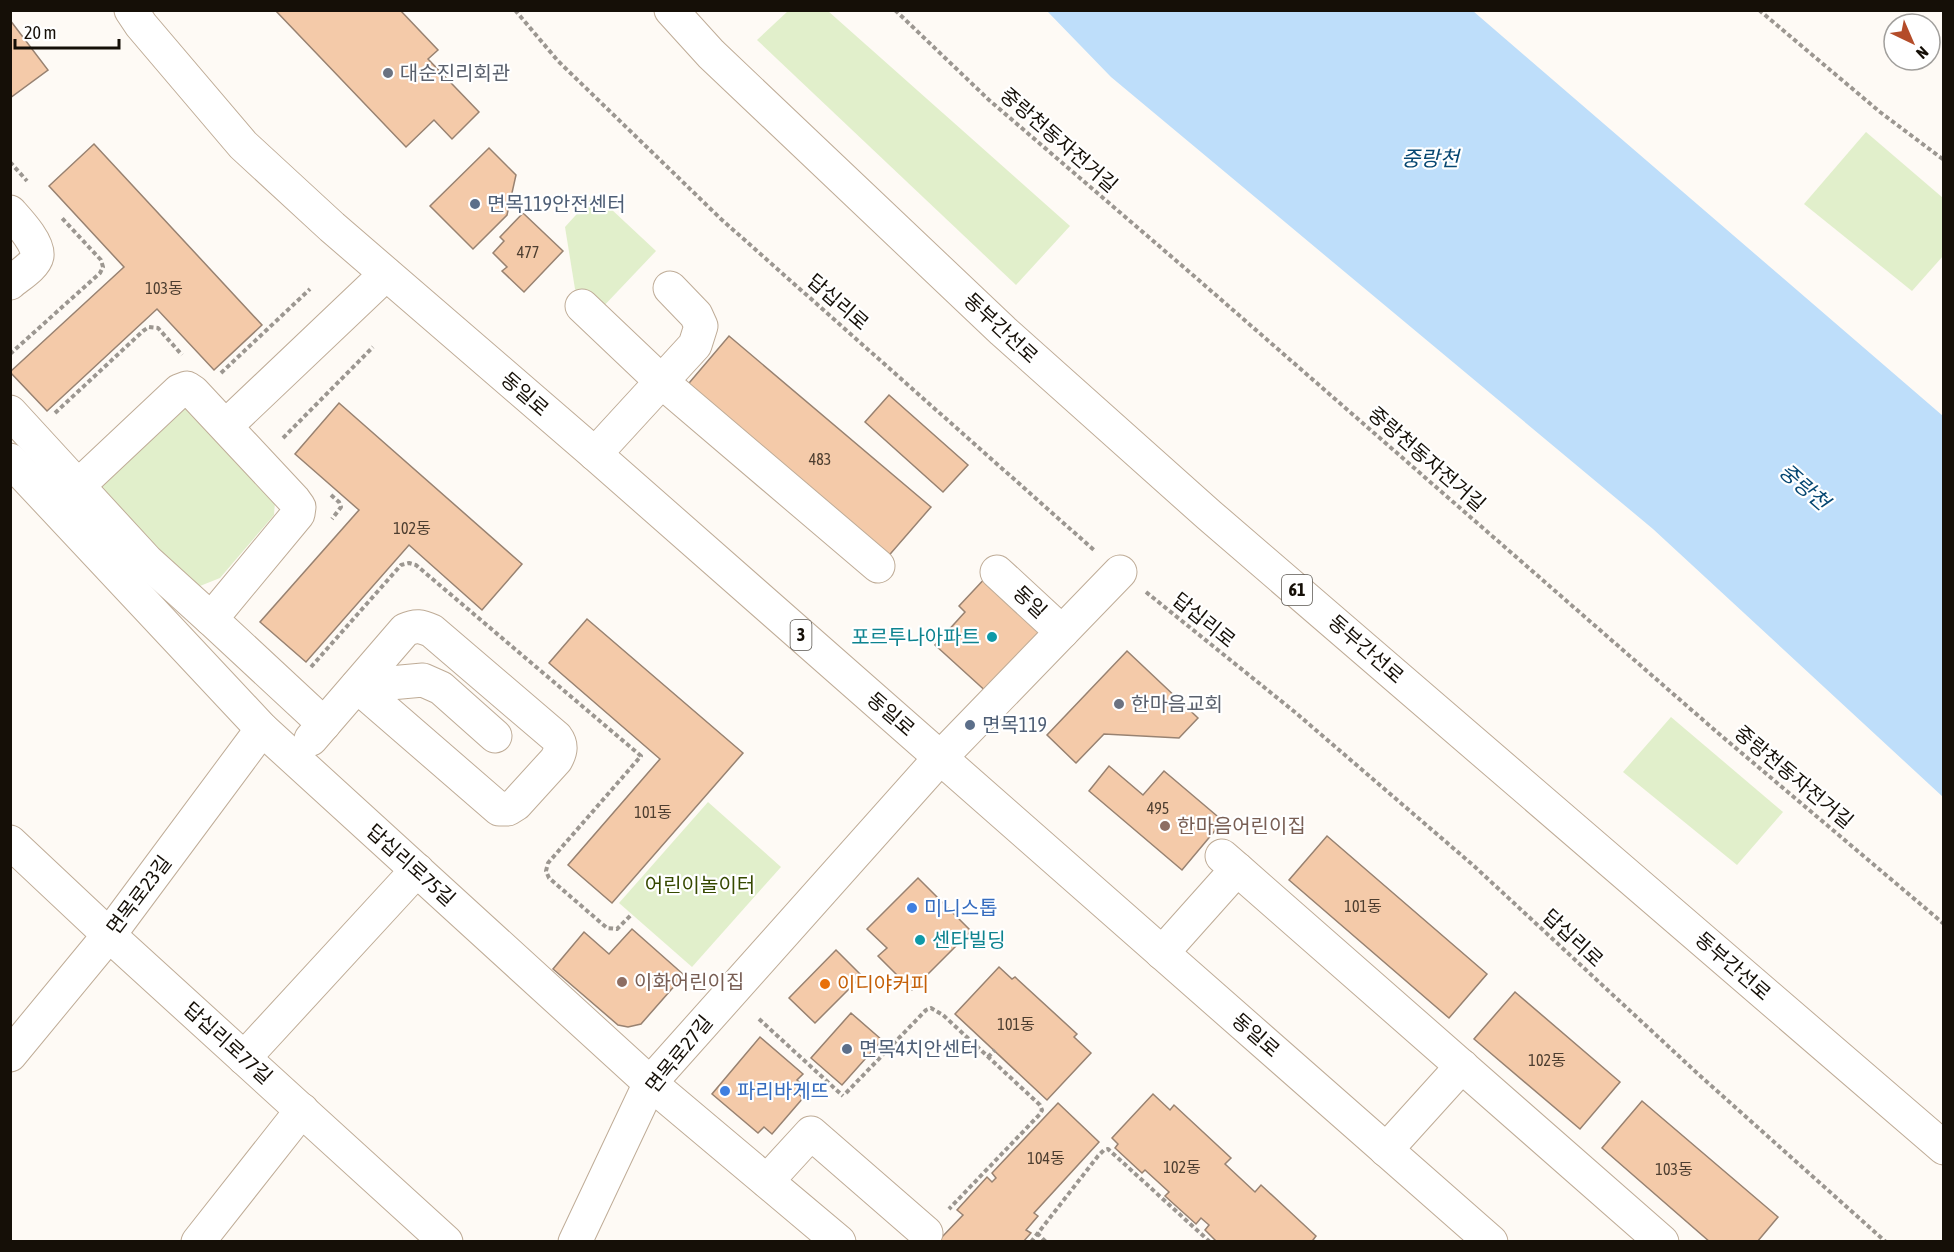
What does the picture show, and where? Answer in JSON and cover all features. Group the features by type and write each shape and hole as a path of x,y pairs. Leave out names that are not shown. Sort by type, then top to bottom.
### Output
{"main road":[{"name":"동일로","path":"131,10 141,25 243,145 332,228 595,454 1491,1242"},
{"name":"동부간선로","path":"671,10 711,54 1003,331 1209,515 1944,1148"},
{"path":"10,212 30,236 36,247 37,256 10,283"},
{"path":"226,426 386,274"},
{"path":"595,454 695,345 701,326 696,315 670,288"},
{"path":"582,306 662,382 878,566"},
{"path":"78,486 179,391 187,388 193,392 299,507 298,514 211,620"},
{"path":"10,412 147,561 324,724"},
{"name":"답십리로75길","path":"10,460 262,729 650,1083 767,1182 824,1237"},
{"name":"동일","path":"997,572 1062,632"},
{"path":"940,758 1120,572"},
{"path":"294,759 405,630 414,626 432,631 556,737 561,743 561,752 516,804 508,809 499,809 357,686"},
{"path":"357,686 423,680 433,683 495,736"},
{"name":"면목로23길","path":"10,1055 110,935 262,729"},
{"name":"면목로27길","path":"575,1242 650,1083 940,758"},
{"name":"답십리로77길","path":"10,842 447,1242"},
{"path":"1162,953 1230,862 1662,1242"},
{"path":"244,1058 417,870"},
{"path":"1386,1150 1462,1065"},
{"path":"198,1242 302,1110"},
{"path":"767,1182 811,1133 936,1223"}],"path":[{"name":"답십리로","path":"514,10 558,61 721,219 1088,545 1296,713 1474,866 1697,1073 1886,1242"},
{"name":"중랑천동자전거길","path":"895,10 989,100 1718,733 1944,924"},
{"path":"1759,10 1880,112 1944,160"},
{"path":"632,914 617,929 607,928 549,878 546,871 548,863 641,756"},
{"path":"759,1019 845,1094 926,1010 931,1008 943,1015 1040,1105 1042,1110 1040,1114 936,1223"},
{"path":"988,1057 995,1050"},
{"path":"1031,1242 1098,1156 1108,1149 1210,1242"},
{"path":"1037,1233 1046,1242"}],"green space":[{"path":"788,11 828,11 1070,226 1016,285 757,40"},
{"path":"1866,132 1943,198 1943,256 1912,291 1804,204"},
{"path":"595,194 656,251 599,311 575,289 565,227"},
{"path":"184,409 192,411 275,502 274,515 220,578 195,588 108,503 99,484"},
{"path":"1671,717 1783,812 1737,865 1623,772"},
{"name":"어린이놀이터","path":"708,802 781,867 692,967 619,903"}],"water":[{"name":"중랑천","path":"1047,11 1473,11 1943,416 1943,797 1653,529 1111,77"}],"building":[{"name":"대순진리회관","path":"275,10 400,10 438,50 428,59 479,112 452,139 434,120 406,147"},
{"path":"10,20 48,70 10,98"},
{"path":"94,144 262,325 214,370 157,309 47,411 10,372 124,267 49,186"},
{"path":"489,148 516,175 507,215 473,249 430,206"},
{"path":"523,213 563,251 524,292 502,271 507,267 493,253 504,241 500,237"},
{"path":"729,336 931,507 885,560 684,389"},
{"path":"889,395 968,465 943,492 865,422"},
{"path":"339,403 522,564 482,610 409,545 306,662 260,622 359,510 295,454"},
{"name":"포르투나아파트","path":"989,574 1050,629 990,695 935,645 965,612 959,606"},
{"path":"587,619 743,753 612,903 568,865 660,759 549,663"},
{"path":"1127,651 1198,718 1179,738 1104,734 1076,763 1047,735"},
{"path":"1109,766 1143,795 1164,771 1223,821 1182,870 1089,791"},
{"path":"1327,836 1487,974 1449,1018 1289,880"},
{"name":"센타빌딩","path":"918,878 971,931 912,990 878,956 887,948 867,929"},
{"path":"632,929 684,975 641,1024 628,1027 618,1025 553,969 584,932 609,954"},
{"path":"836,950 862,976 815,1023 789,998"},
{"path":"999,967 1012,979 1015,977 1077,1034 1074,1037 1091,1053 1047,1100 955,1014"},
{"path":"1515,992 1620,1082 1580,1129 1474,1039"},
{"name":"면목4치안센터","path":"851,1013 882,1040 842,1085 811,1058"},
{"path":"760,1037 803,1074 797,1080 803,1085 796,1092 803,1098 772,1134 764,1127 758,1133 712,1094"},
{"path":"1153,1094 1170,1110 1174,1105 1231,1158 1225,1164 1255,1192 1261,1185 1316,1236 1313,1240 1315,1242 1217,1242 1205,1230 1209,1225 1201,1218 1196,1224 1165,1196 1169,1192 1145,1170 1142,1173 1115,1148 1118,1144 1112,1138"},
{"path":"1642,1101 1778,1217 1757,1242 1710,1242 1602,1148"},
{"path":"1058,1103 1099,1142 1034,1213 1038,1216 1026,1230 1031,1233 1023,1242 928,1242 937,1232 942,1237 963,1215 957,1210 987,1177 992,1182 996,1178 992,1173"}],"place":[{"name":"대순진리회관","path":"388,73"},
{"name":"면목119안전센터","path":"475,204"},
{"name":"포르투나아파트","path":"992,637"},
{"name":"한마음교회","path":"1119,704"},
{"name":"면목119","path":"970,725"},
{"name":"한마음어린이집","path":"1165,826"},
{"name":"미니스톱","path":"912,908"},
{"name":"센타빌딩","path":"920,940"},
{"name":"이화어린이집","path":"622,982"},
{"name":"이디야커피","path":"825,984"},
{"name":"면목4치안센터","path":"847,1049"},
{"name":"파리바게뜨","path":"725,1091"}]}
